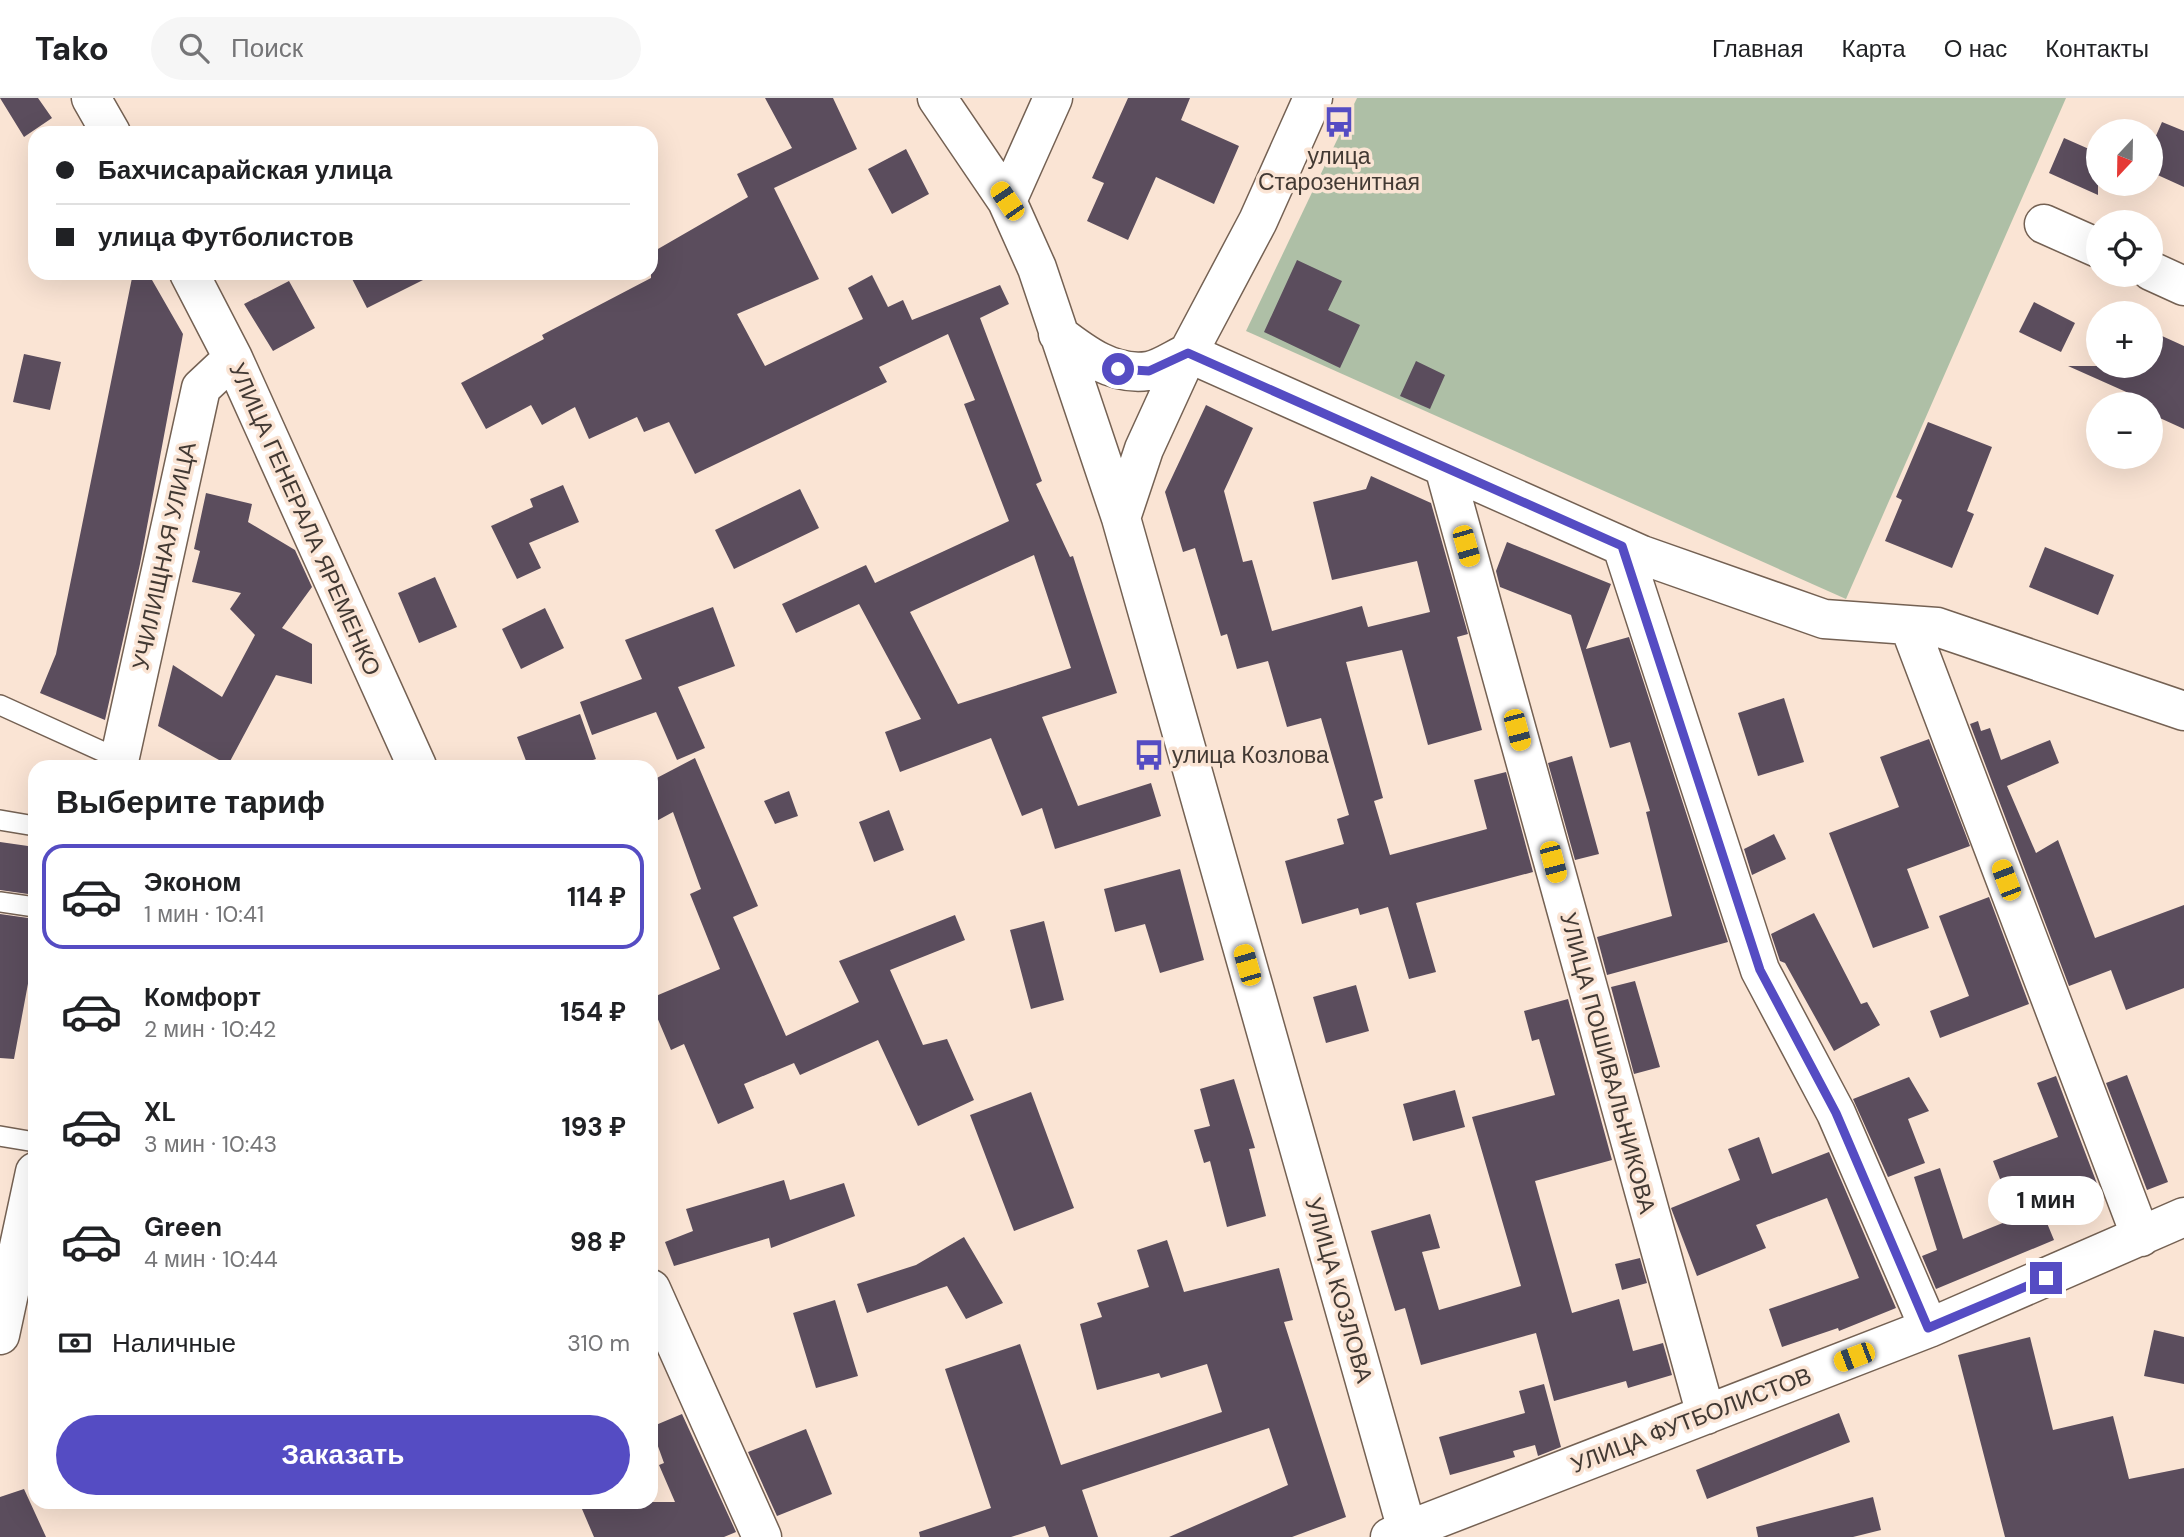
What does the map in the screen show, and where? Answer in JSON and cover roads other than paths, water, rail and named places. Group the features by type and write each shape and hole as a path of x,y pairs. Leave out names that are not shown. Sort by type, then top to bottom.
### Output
{"street":[{"path":"91,98 107,126"},
{"name":"УЛИЦА КОЗЛОВА","path":"937,98 1007,201 1037,268 1121,518 1402,1535"},
{"path":"1007,201 1053,98"},
{"path":"1121,518 1143,449 1188,353 1258,221 1313,98"},
{"path":"2044,224 2086,243"},
{"path":"2163,276 2184,286"},
{"name":"УЛИЦА ГЕНЕРАЛА ЯРЕМЕНКО","path":"193,280 233,358 414,760"},
{"path":"1058,334 1090,358 1118,369 1149,371 1188,353 1622,546 1824,619 1937,627 2184,711"},
{"name":"УЧИЛИЩНАЯ УЛИЦА","path":"120,760 201,388 233,358"},
{"name":"УЛИЦА ПОШИВАЛЬНИКОВА","path":"1444,467 1706,1415"},
{"path":"1622,546 1760,970 1836,1113 1928,1328"},
{"path":"1909,625 2141,1237"},
{"path":"0,1335 28,1205"},
{"name":"УЛИЦА ФУТБОЛИСТОВ","path":"1402,1535 1928,1328 2184,1217"},
{"path":"658,1305 762,1537"}],"lane":[{"path":"0,705 113,760"},
{"path":"0,820 28,825"},
{"path":"0,902 28,905"},
{"path":"0,1136 28,1141"}],"place":[{"name":"улица Старозенитная","path":"1339,122"},
{"name":"улица Козлова","path":"1149,755"}]}
